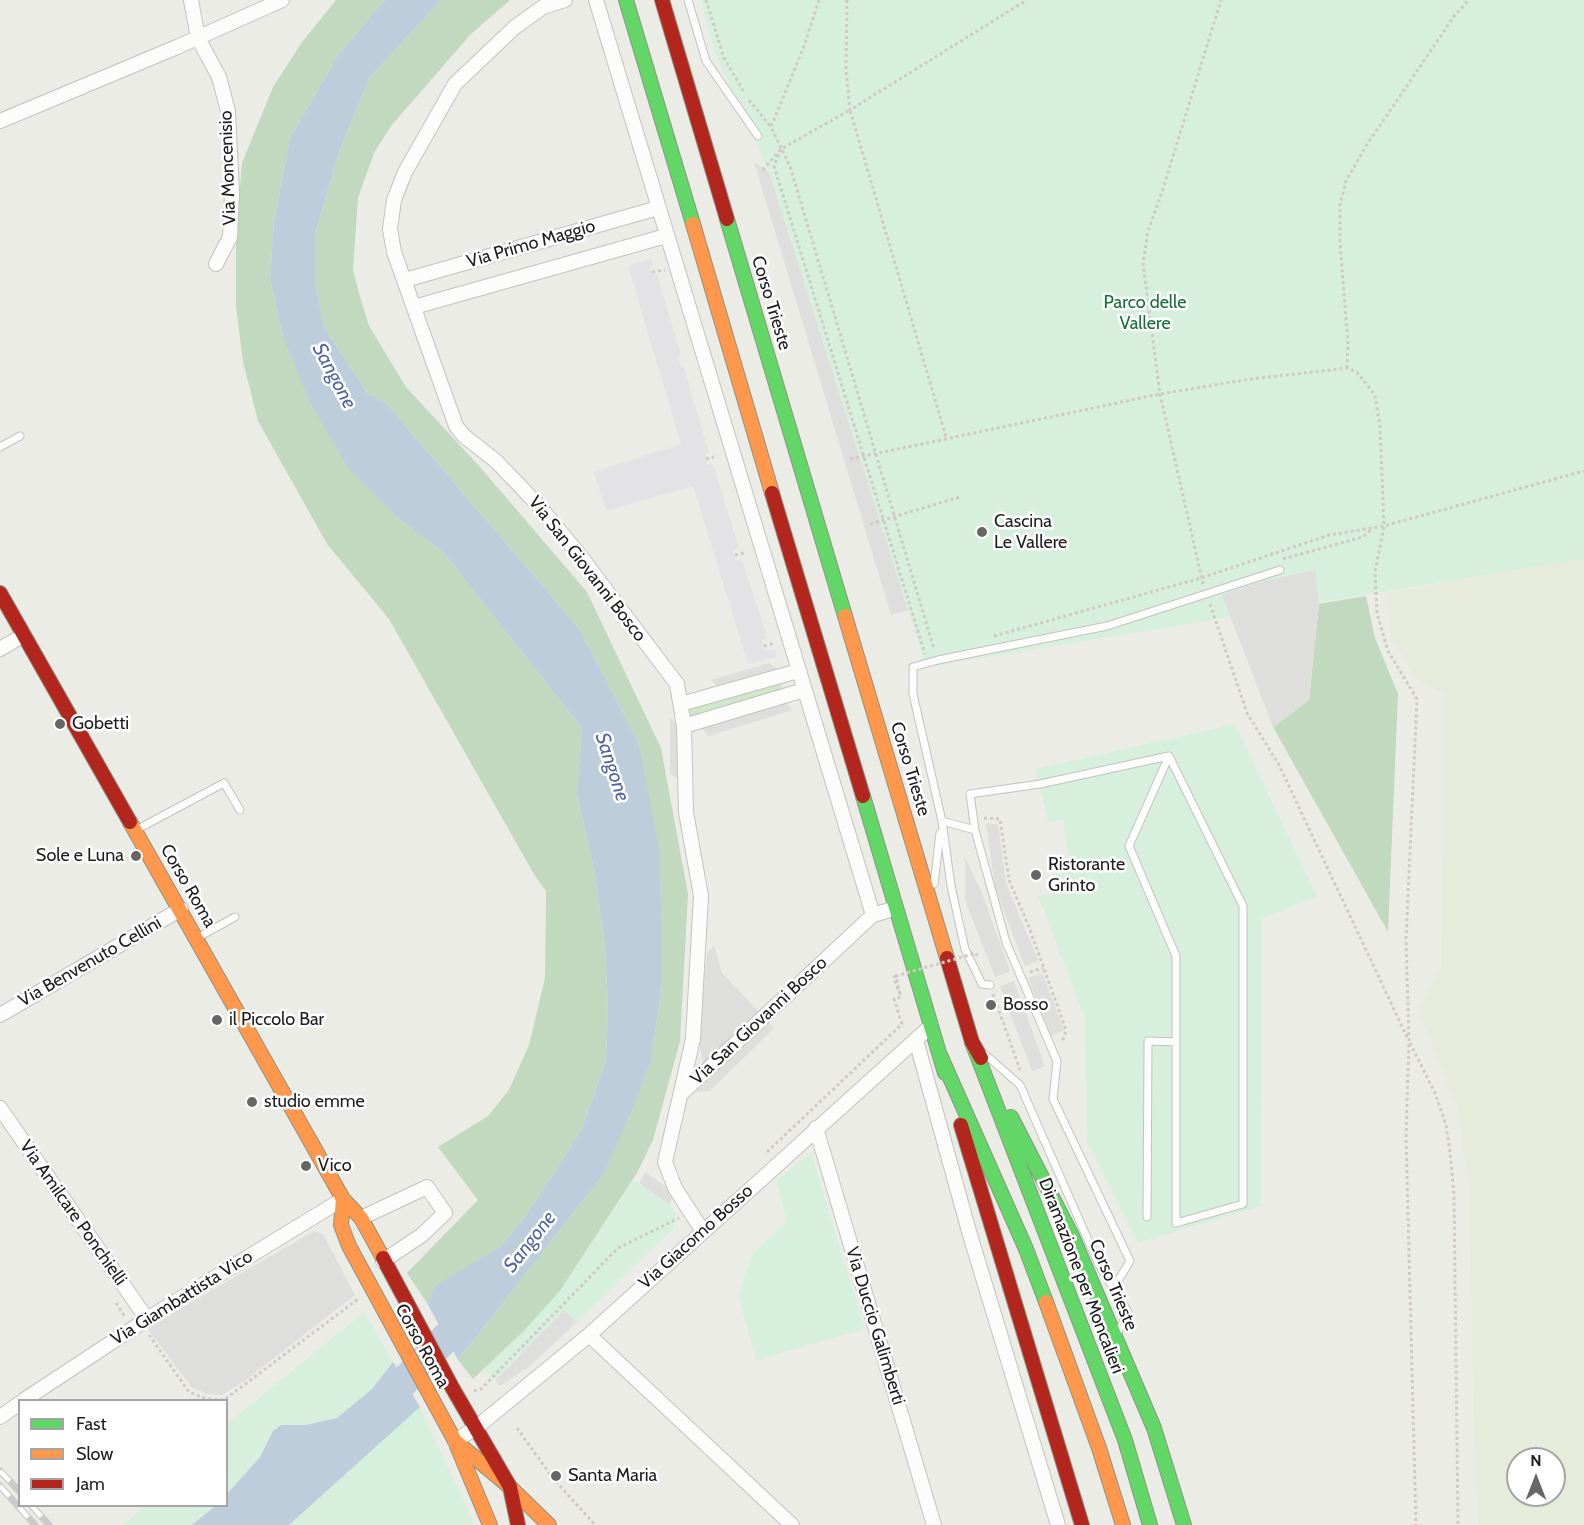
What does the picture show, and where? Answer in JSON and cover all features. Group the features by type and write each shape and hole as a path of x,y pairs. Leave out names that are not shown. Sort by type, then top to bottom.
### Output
{"main road":[{"path":"626,0 931,1026 1083,1525"},
{"name":"Corso Trieste","path":"662,0 972,1042 1072,1236 1154,1428 1184,1525"},
{"name":"Corso Roma","path":"0,593 343,1199 361,1218 453,1389 510,1487"},
{"name":"Diramazione per Moncalieri","path":"972,1042 1125,1440 1150,1525"},
{"path":"940,1055 1026,1250 1100,1448 1123,1525"},
{"name":"Corso Roma","path":"343,1199 341,1225 379,1305 454,1441 510,1487 549,1525"},
{"path":"428,1392 460,1426 477,1427"},
{"path":"454,1441 490,1525"},
{"path":"510,1487 518,1525"}],"street":[{"name":"Via Moncenisio","path":"190,0 198,38 219,77 228,111 232,193 230,237 216,264"},
{"path":"0,121 282,0"},
{"name":"Via San Giovanni Bosco","path":"565,0 543,7 501,40 455,84 405,172 394,200 390,229 394,252 456,426 464,436 496,460 578,553 677,684 684,726 686,812 701,896 693,1039 664,1162 675,1188 702,1230"},
{"path":"596,0 873,915"},
{"name":"Via Primo Maggio","path":"405,280 658,208"},
{"name":"Via Primo Maggio","path":"414,307 666,236"},
{"path":"0,649 24,635"},
{"path":"681,704 798,671"},
{"path":"684,726 804,690"},
{"name":"Via San Giovanni Bosco","path":"681,1094 873,915 896,908"},
{"name":"Via Benvenuto Cellini","path":"0,1014 180,909"},
{"name":"Via Giacomo Bosso","path":"454,1441 477,1427 589,1335 702,1230 931,1026"},
{"path":"916,1040 970,1235 1058,1525"},
{"name":"Via Amilcare Ponchielli","path":"0,1108 147,1319"},
{"name":"Via Duccio Galimberti","path":"816,1128 934,1525"},
{"path":"361,1218 427,1187 445,1213 422,1235 383,1261"},
{"name":"Via Giambattista Vico","path":"27,1399 147,1319 343,1199"},
{"path":"589,1335 792,1525"},
{"path":"0,1417 18,1404"}],"lane":[{"path":"688,0 706,61 758,136"},
{"path":"0,447 20,436"},
{"path":"990,985 982,984 965,949 951,886 942,821 913,694 913,667 1107,626 1280,570"},
{"path":"1113,1288 1130,1261 1053,1099 1057,1062 1006,942 975,830 970,794 1040,784 1169,756"},
{"path":"1169,756 1243,906 1243,1204 1176,1223 1176,956 1129,846 1169,756"},
{"path":"136,830 224,783 240,810"},
{"path":"932,905 942,821"},
{"path":"942,821 975,830"},
{"path":"197,938 235,917"},
{"path":"1147,1217 1148,1041 1176,1042"},
{"path":"972,1042 1020,1085 1099,1265 1128,1312 1115,1337"}],"path":[{"path":"706,0 724,58 746,97 771,127 790,166 938,660"},
{"path":"771,127 803,49 819,0"},
{"path":"847,0 846,71 849,110 946,437"},
{"path":"763,170 782,149 1027,0"},
{"path":"1221,0 1148,231 1143,264 1160,394 1201,578 1247,713 1279,765 1435,1093 1446,1125 1454,1195 1458,1525"},
{"path":"1347,368 1348,343 1340,244 1341,205 1346,181 1366,146 1455,15 1469,0"},
{"path":"782,149 774,166 928,663"},
{"path":"651,272 659,271"},
{"path":"850,459 946,437 1160,394 1251,379 1347,368 1357,372 1375,395 1380,426 1384,526 1375,572 1377,613 1388,651 1416,699 1406,939 1409,1040 1406,1137 1416,1525"},
{"path":"706,459 714,457"},
{"path":"991,638 1201,578 1329,535 1384,526 1584,471"},
{"path":"870,525 960,497"},
{"path":"735,555 744,553"},
{"path":"764,646 775,643"},
{"path":"986,818 1000,819 1009,880 1029,927 1066,1030 1057,1062"},
{"path":"766,1153 902,1024 894,999 901,997 896,976 976,953 978,959"},
{"path":"468,1389 476,1391 482,1389 618,1248 674,1220"},
{"path":"225,1399 352,1302"},
{"path":"141,1340 149,1335 189,1392 207,1399"},
{"path":"517,1428 552,1477 595,1525"}],"green space":[{"path":"336,0 385,0 338,55 290,138 274,222 270,279 283,336 397,517 444,553 582,728 577,794 595,874 605,946 608,1006 606,1060 581,1131 527,1214 501,1246 437,1285 427,1303 407,1273 478,1200 438,1147 488,1116 509,1090 529,1045 545,978 546,891 535,876 389,619 327,544 258,421 243,362 236,306 236,236 242,163 273,87 302,42"},
{"path":"441,0 510,0 470,35 391,126 374,153 358,198 353,269 359,293 369,326 406,387 480,467 587,592 661,748 688,894 680,1041 653,1140 637,1173 560,1291 524,1331 473,1379 458,1360 603,1175 651,1061 662,985 639,744 578,627 384,401 368,394 324,327 315,281 315,234 340,149 370,77"},
{"name":"Parco delle Vallere","path":"701,0 1584,0 1584,559 926,667 769,172 715,54"},
{"path":"1584,559 1584,1525 1479,1525 1474,1466 1470,1193 1457,1108 1419,1011 1441,968 1443,693 1417,679 1390,636 1387,593"},
{"path":"1366,596 1375,638 1398,694 1388,932 1273,727 1309,700 1319,604"},
{"path":"778,683 782,685 781,692 693,717 688,715 689,709"},
{"path":"1235,724 1317,897 1262,918 1261,1206 1138,1243 1087,1141 1085,1018 1038,896 1060,893 1056,869 1070,867 1063,820 1048,822 1036,769"},
{"path":"811,1152 865,1329 756,1360 738,1295 753,1253 787,1221 776,1181"},
{"path":"633,1179 669,1204 676,1213 673,1229 577,1322 564,1310 495,1381 484,1369 524,1331 560,1291"},
{"path":"364,1312 393,1362 372,1389 337,1418 306,1425 281,1425 273,1431 260,1457 228,1493 228,1423"},
{"path":"420,1407 475,1525 289,1525"},
{"path":"144,1507 214,1507 192,1525 123,1525"}],"shaded area":[{"path":"754,162 769,172 908,610 891,615"},
{"path":"652,259 653,265 650,266 653,275 657,274 681,355 678,356 681,368 684,367 709,453 705,454 707,465 713,464 739,548 733,550 736,561 742,560 768,638 762,640 765,651 775,649 777,657 748,664 693,486 606,511 594,472 681,444 628,266"},
{"path":"1315,570 1319,604 1309,700 1273,727 1222,595 1260,582"},
{"path":"769,663 780,671 724,692 711,680"},
{"path":"782,697 793,710 708,736 697,722"},
{"path":"670,718 683,730 685,781 670,774"},
{"path":"986,823 998,824 1006,883 1038,960 1025,967 995,888"},
{"path":"965,857 982,893 1010,971 995,977 965,900"},
{"path":"714,945 722,973 774,1028 710,1091 695,1092 704,1066 699,1044 707,953"},
{"path":"1042,973 1064,1030 1051,1036 1028,978"},
{"path":"1014,981 1045,1066 1032,1071 1000,986"},
{"path":"645,1172 675,1193 669,1204 639,1183"},
{"path":"314,1231 323,1234 355,1295 246,1380 222,1395 208,1394 192,1388 147,1328"},
{"path":"564,1310 577,1322 530,1366 500,1386 495,1381"}],"water":[{"path":"385,0 441,0 370,77 340,149 315,234 315,281 324,327 368,394 384,401 578,627 639,744 660,853 662,985 651,1061 630,1114 603,1175 458,1360 427,1303 436,1285 501,1246 527,1214 581,1131 606,1060 608,1006 605,946 595,874 577,794 582,728 444,553 397,517 349,469 310,402 283,336 270,279 274,222 290,138 338,55"},
{"path":"393,1362 420,1407 289,1525 192,1525 214,1507 228,1507 228,1493 260,1457 273,1431 281,1425 306,1425 337,1418 372,1389"}],"waterway":[{"name":"Sangone","path":"376,1411 473,1309"}],"railway":[{"path":"0,1471 18,1490"},
{"path":"0,1486 18,1506"},
{"path":"19,1507 35,1525"},
{"path":"33,1507 49,1525"}],"traffic: fast":[{"path":"626,0 693,224"},
{"path":"727,219 845,616"},
{"path":"863,796 945,1073"},
{"path":"972,1042 1125,1440 1150,1525"},
{"path":"940,1055 1026,1249 1046,1302"},
{"path":"1011,1117 1072,1236 1154,1428 1184,1525"}],"traffic: slow":[{"path":"693,224 772,493"},
{"path":"845,616 947,958"},
{"path":"130,822 343,1199 361,1218 383,1258"},
{"path":"343,1199 341,1225 349,1246 455,1441 510,1487 549,1525"},
{"path":"1046,1302 1099,1448 1123,1525"},
{"path":"457,1446 490,1525"}],"traffic: jam":[{"path":"662,0 727,219"},
{"path":"772,493 863,796"},
{"path":"0,593 130,822"},
{"path":"947,958 972,1042 981,1058"},
{"path":"961,1125 1082,1525"},
{"path":"383,1258 453,1389 510,1487 518,1525"}],"place":[{"name":"Cascina Le Vallere","path":"982,532"},
{"name":"Gobetti","path":"60,724"},
{"name":"Sole e Luna","path":"136,856"},
{"name":"Ristorante Grinto","path":"1036,875"},
{"name":"Bosso","path":"991,1005"},
{"name":"il Piccolo Bar","path":"217,1020"},
{"name":"studio emme","path":"252,1102"},
{"name":"Vico","path":"306,1166"},
{"name":"Santa Maria","path":"556,1476"}]}
